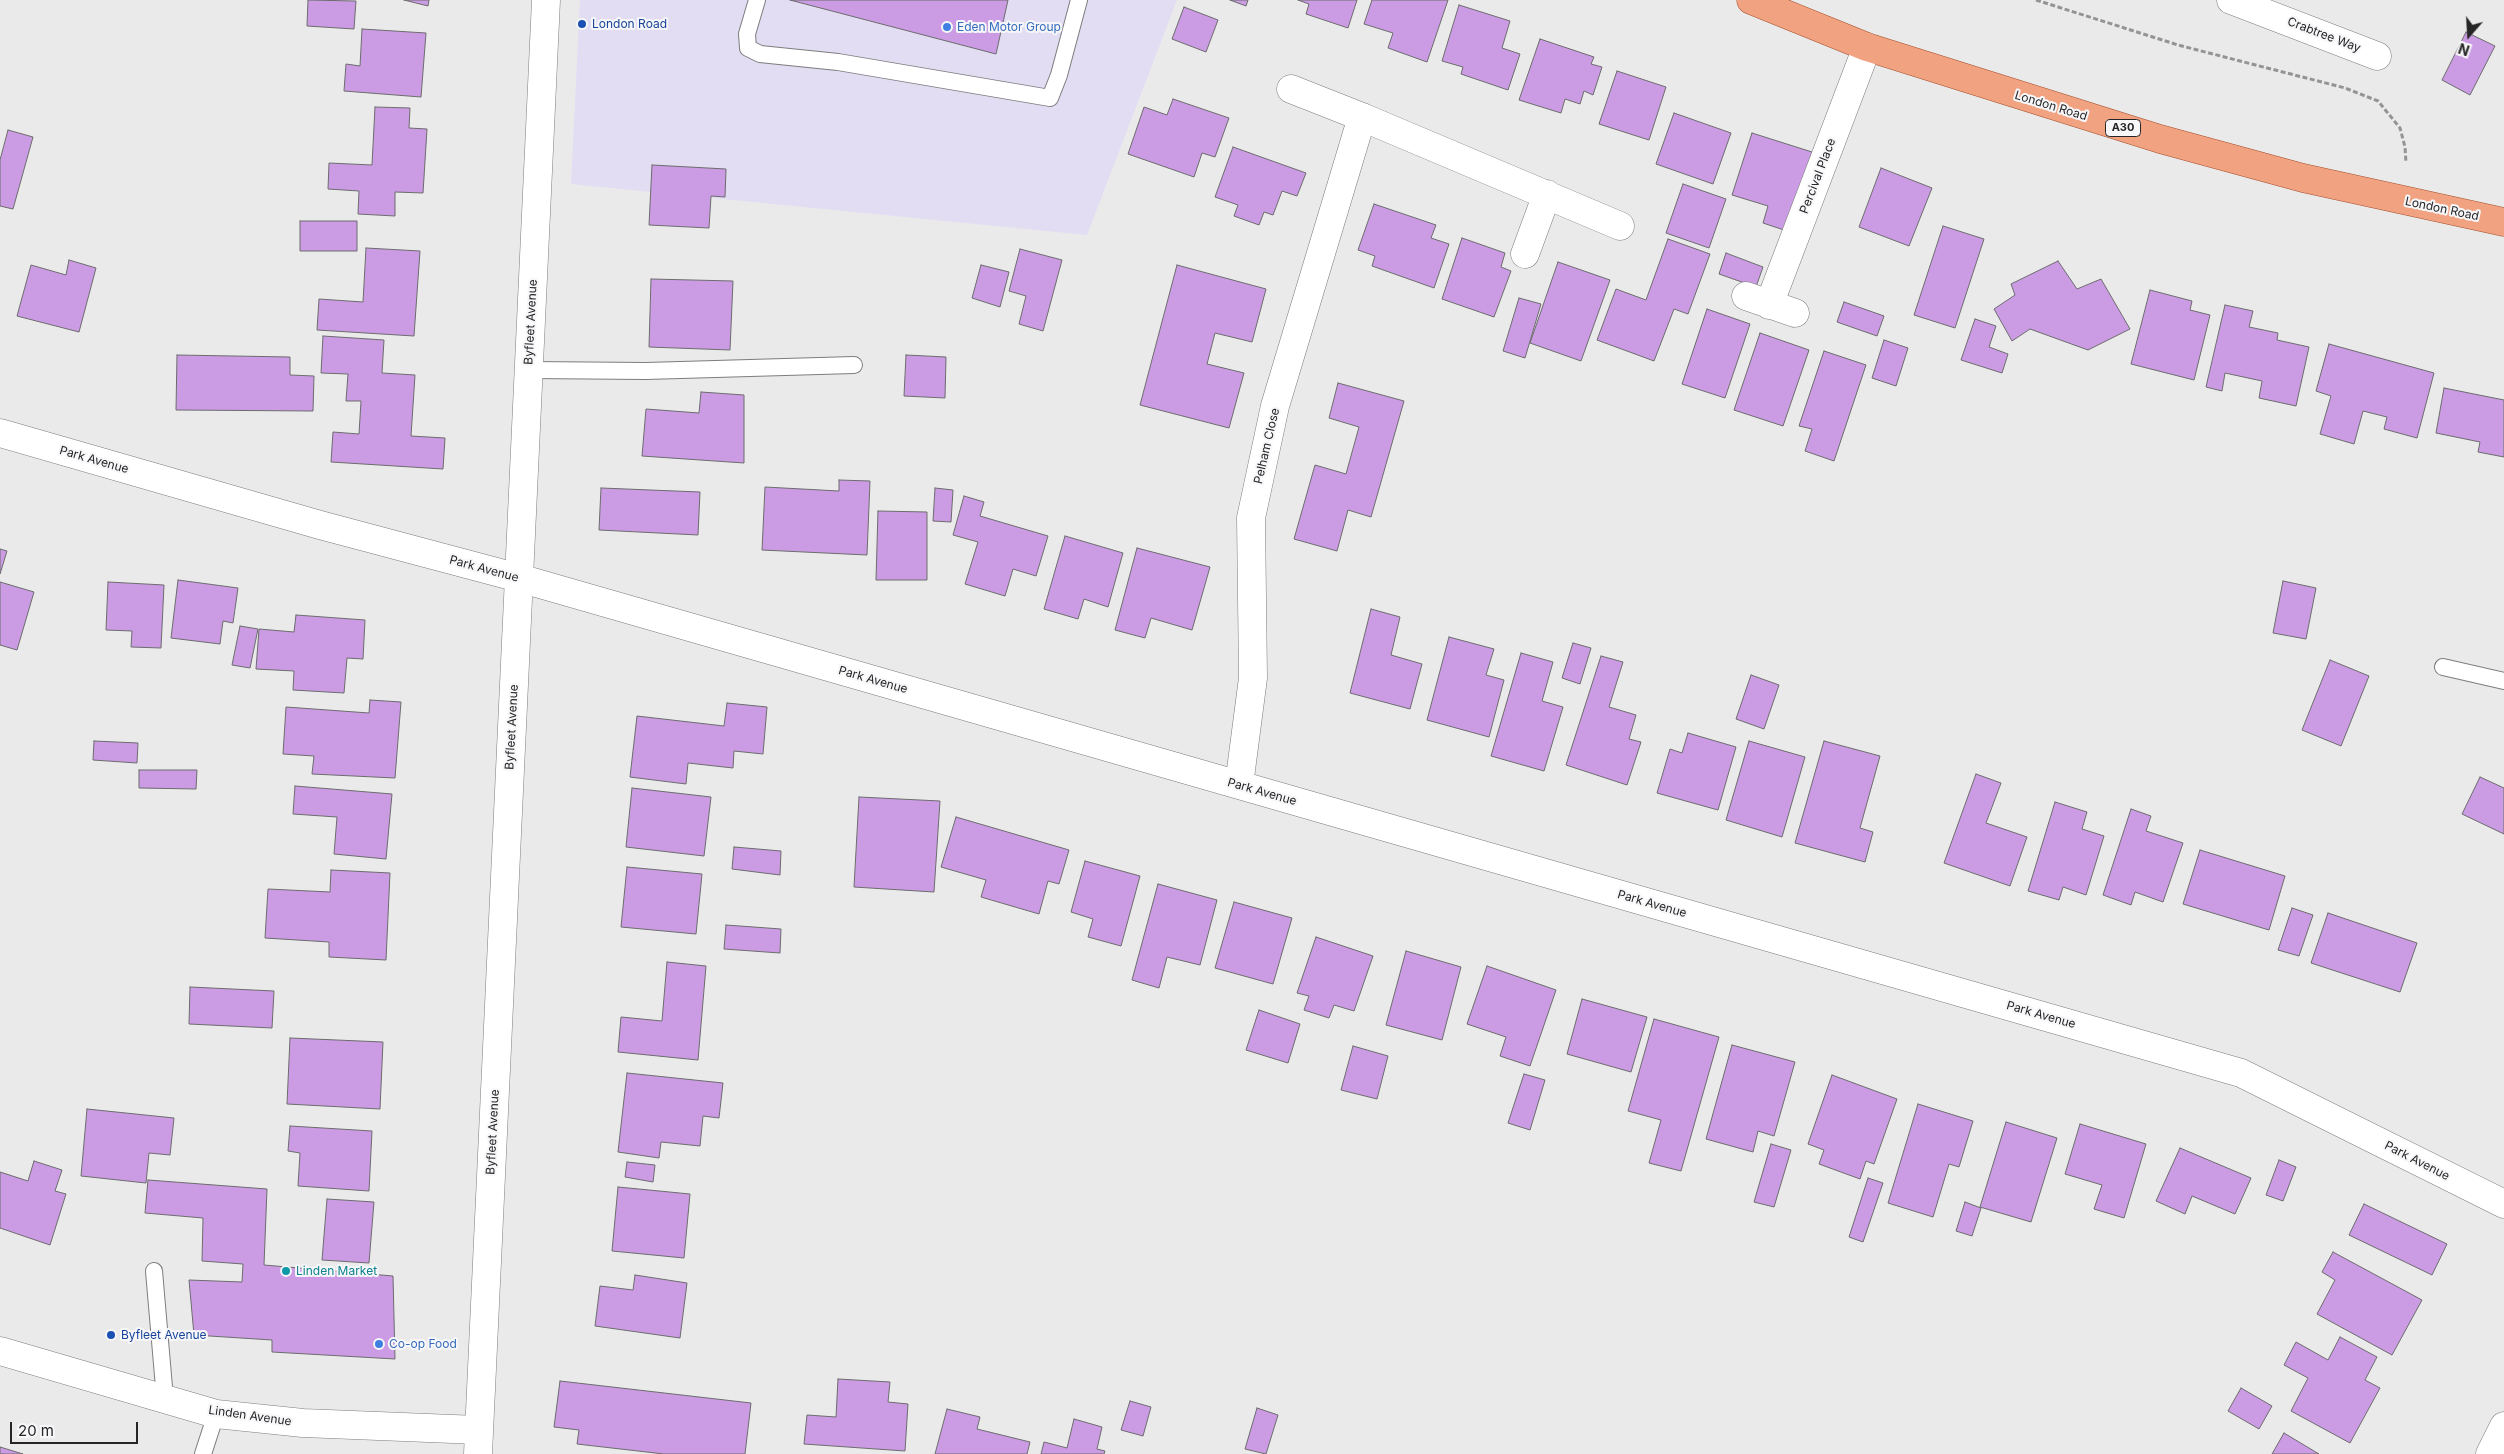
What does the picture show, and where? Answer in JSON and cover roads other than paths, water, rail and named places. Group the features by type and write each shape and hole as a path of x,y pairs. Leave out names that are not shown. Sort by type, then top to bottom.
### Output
{"main road":[{"name":"London Road","path":"1751,0 1867,47 2160,139 2303,178 2504,222"}],"street":[{"name":"Byfleet Avenue","path":"478,1442 546,0"},
{"name":"Crabtree Way","path":"2231,0 2272,7 2377,56"},
{"name":"Percival Place","path":"1795,313 1757,300 1867,47"},
{"path":"1291,89 1620,226"},
{"name":"Pelham Close","path":"1239,785 1253,678 1250,518 1275,406 1362,117"},
{"path":"1525,254 1547,194"},
{"name":"Park Avenue","path":"0,433 311,522 519,578 2241,1073 2504,1204"},
{"name":"Linden Avenue","path":"0,1351 216,1414 478,1442"},
{"path":"2490,1454 2504,1426"}],"lane":[{"path":"757,0 747,34 748,48 760,54 838,62 981,87 1015,90 1050,98 1059,75 1079,0"},
{"path":"529,370 646,371 854,365"},
{"path":"2443,668 2504,681"},
{"path":"154,1271 164,1399"},
{"path":"203,1454 216,1414"}],"place":[{"name":"London Road","path":"582,24"},
{"name":"Eden Motor Group","path":"947,27"},
{"name":"Linden Market","path":"286,1271"},
{"name":"Byfleet Avenue","path":"111,1335"},
{"name":"Co-op Food","path":"379,1344"}]}
